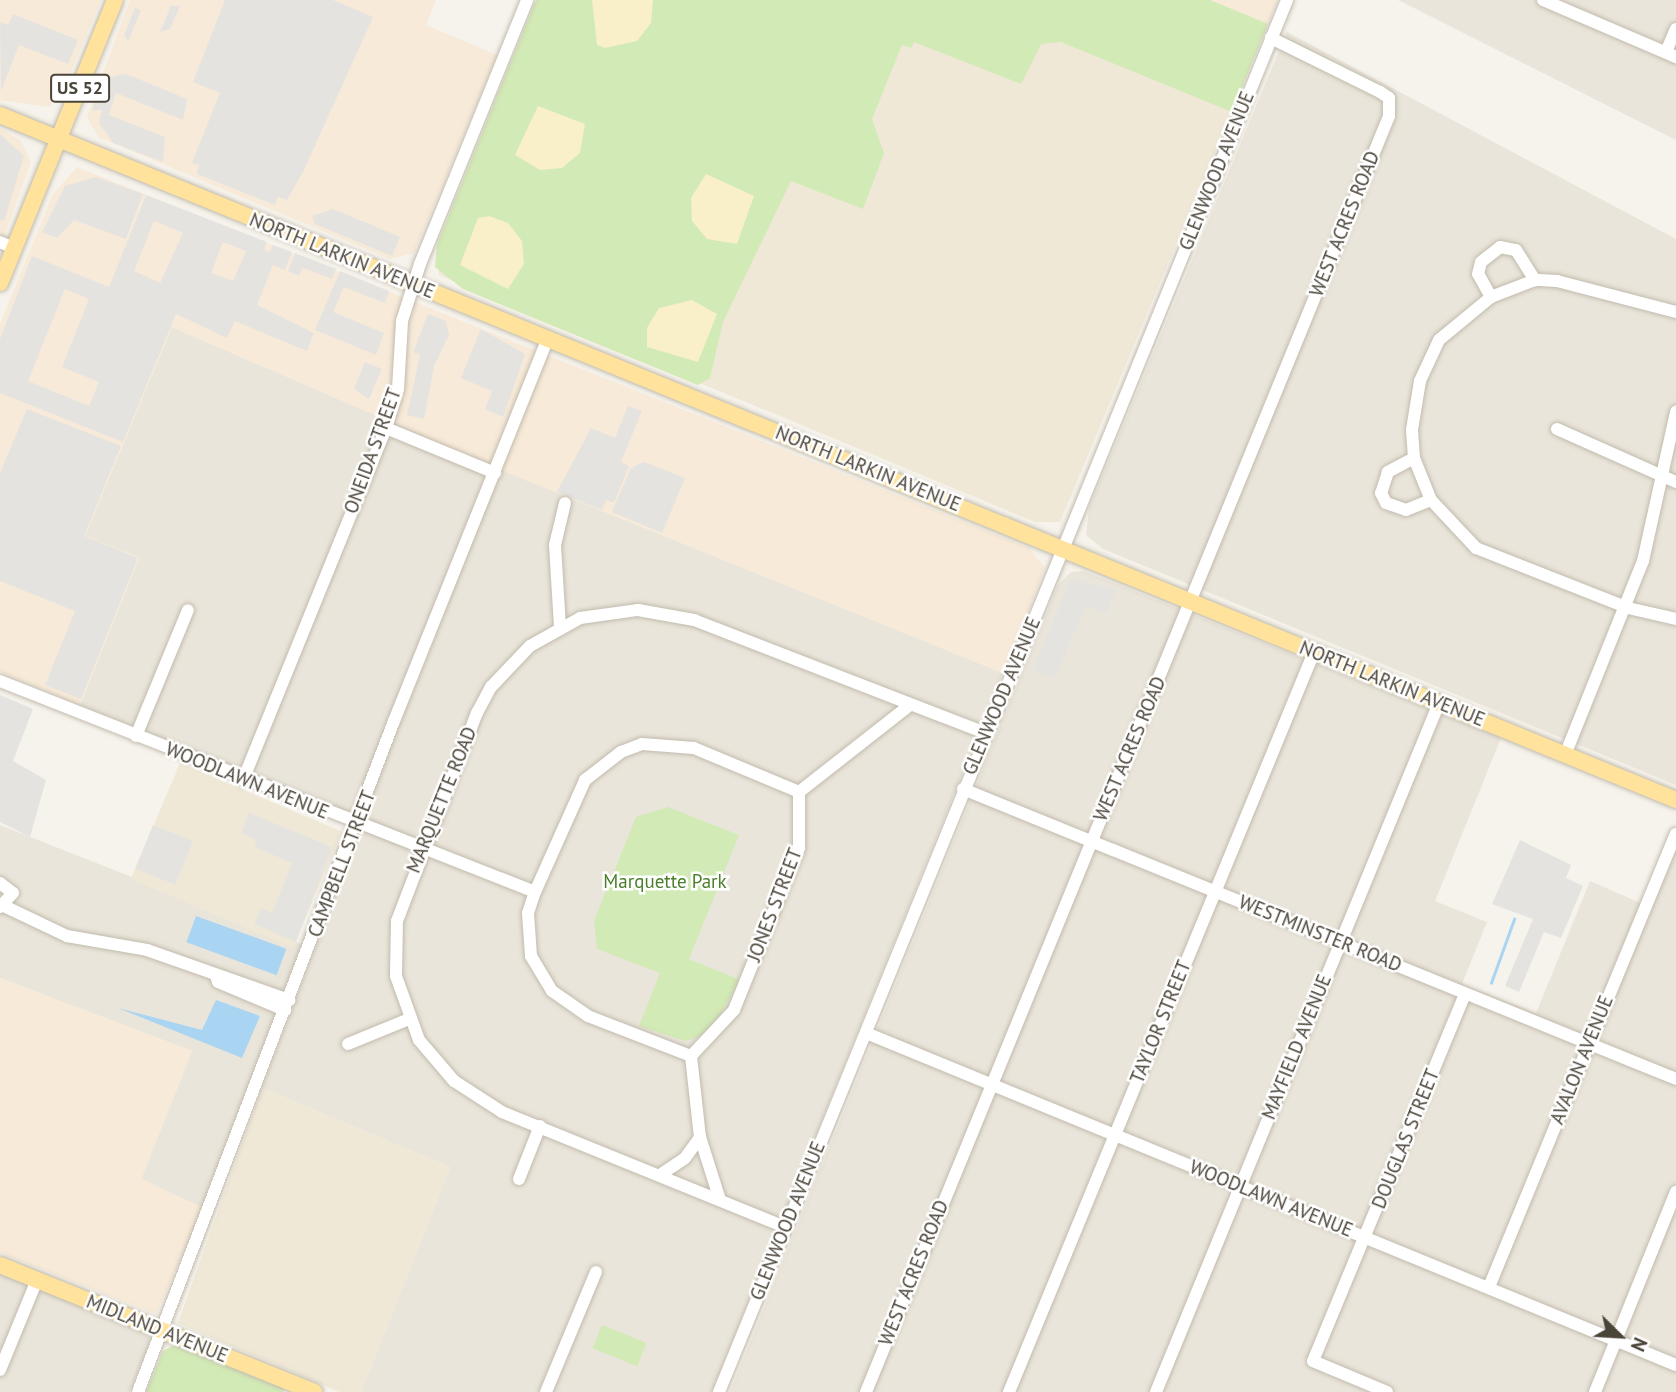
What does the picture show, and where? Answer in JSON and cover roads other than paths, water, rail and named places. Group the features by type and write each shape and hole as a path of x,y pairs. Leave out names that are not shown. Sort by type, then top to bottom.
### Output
{"main road":[{"name":"US 52","path":"0,283 7,245 58,141 115,0"},
{"name":"NORTH LARKIN AVENUE","path":"0,115 58,141 548,338 1676,800"},
{"name":"MIDLAND AVENUE","path":"0,1265 314,1392"}],"street":[{"name":"ONEIDA STREET","path":"243,780 386,428 413,284 527,0"},
{"name":"GLENWOOD AVENUE","path":"719,1392 1287,0"},
{"path":"1543,0 1671,55 1676,29"},
{"name":"WEST ACRES ROAD","path":"866,1392 1191,602 1391,105 1380,92 1271,38"},
{"path":"1490,297 1478,274 1481,262 1500,247 1516,250 1535,280"},
{"path":"1676,312 1585,284 1535,280 1490,297 1451,324 1429,358 1414,406 1414,457 1431,500 1475,548 1628,608 1676,619"},
{"name":"CAMPBELL STREET","path":"138,1392 357,820 548,338"},
{"path":"1565,755 1628,608 1670,480 1676,412"},
{"path":"386,428 495,473"},
{"path":"1557,429 1670,480"},
{"path":"1414,457 1388,472 1381,493 1386,503 1406,510 1431,500"},
{"path":"560,626 555,545 565,503"},
{"path":"136,736 188,610"},
{"name":"MARQUETTE ROAD","path":"785,1227 476,1098 454,1080 409,1019 394,950 405,892 491,687 530,646 560,626 606,612 665,612 988,734"},
{"name":"TAYLOR STREET","path":"1009,1392 1314,652"},
{"name":"WOODLAWN AVENUE","path":"0,681 243,780 426,846 535,892"},
{"name":"MAYFIELD AVENUE","path":"1156,1392 1439,703"},
{"path":"720,1200 700,1137 691,1056 588,1016 552,991 531,956 528,913 535,892 584,780 621,752 654,744 694,748 799,792 910,705"},
{"name":"WESTMINSTER ROAD","path":"963,789 1676,1079"},
{"name":"JONES STREET","path":"691,1056 734,1010 799,848 799,792"},
{"name":"AVALON AVENUE","path":"1489,1287 1676,834"},
{"path":"0,883 13,893 2,907 67,936 146,950 216,975 287,1005"},
{"name":"DOUGLAS STREET","path":"1380,1391 1313,1361 1465,994"},
{"path":"348,1044 409,1019"},
{"name":"WOODLAWN AVENUE","path":"866,1033 1676,1365"},
{"path":"519,1179 540,1126"},
{"path":"660,1174 685,1158 700,1137"},
{"path":"1595,1392 1676,1192"},
{"path":"546,1392 596,1272"},
{"path":"0,1370 37,1280"}],"water":[{"path":"196,916 286,949 277,975 186,942"},
{"path":"216,1000 260,1016 242,1058 118,1008 202,1030"}],"waterway":[{"path":"1491,983 1514,919"}],"park label":[{"name":"Marquette Park","path":"665,882"}]}
